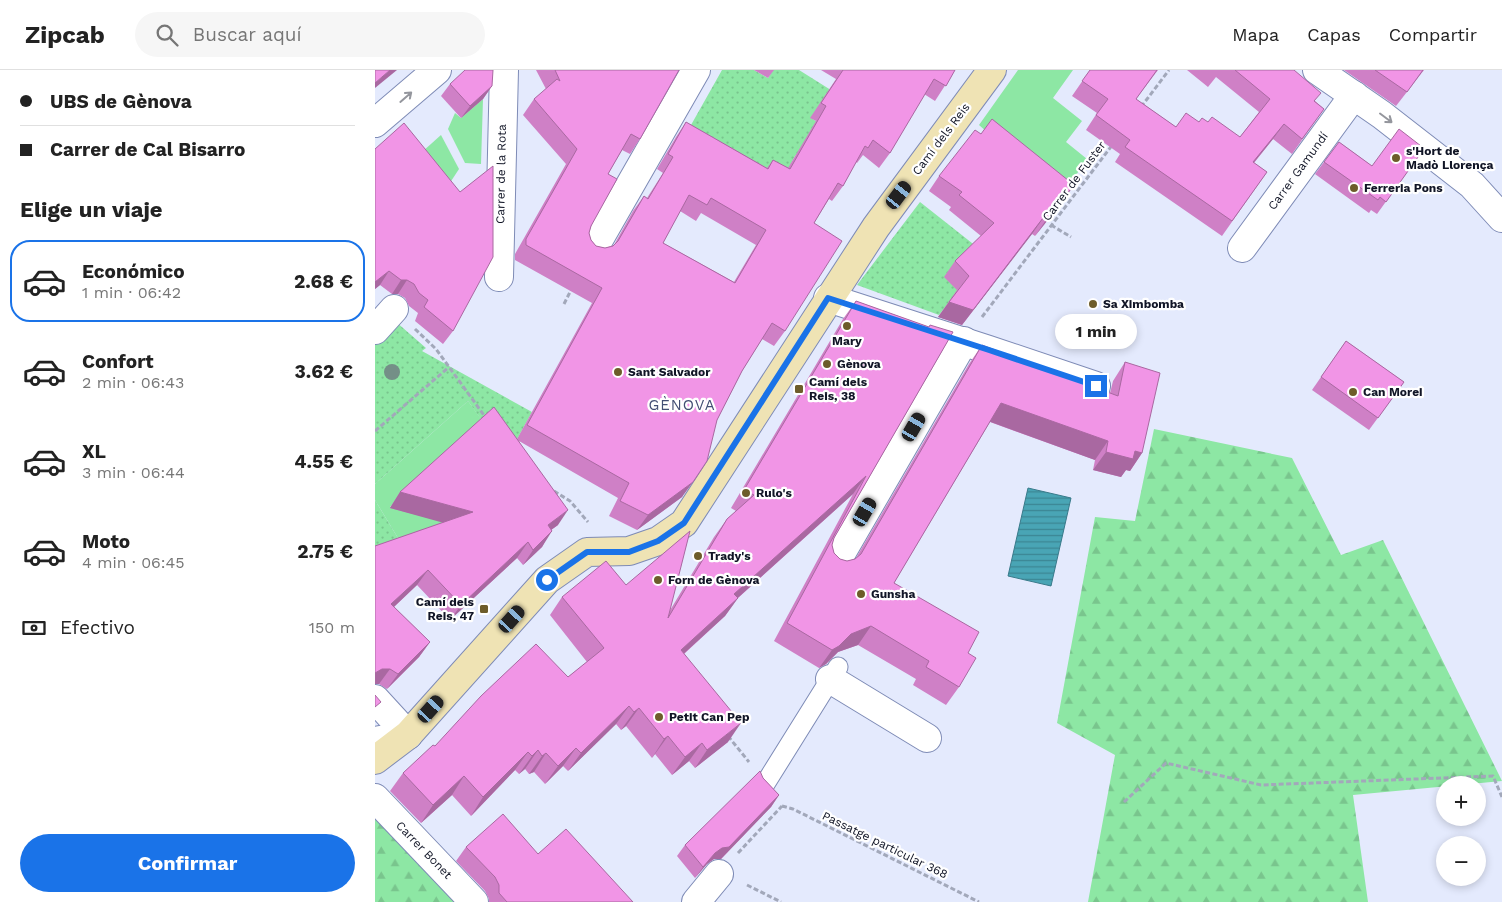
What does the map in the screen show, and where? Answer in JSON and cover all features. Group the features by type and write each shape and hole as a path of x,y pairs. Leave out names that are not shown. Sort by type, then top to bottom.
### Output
{"street":[{"path":"375,123 437,70"},
{"name":"Carrer de la Rota","path":"499,277 504,70"},
{"path":"594,248 696,70"},
{"name":"Camí dels Reis","path":"375,760 408,735 547,580 587,552 629,552 658,541 684,523 876,226 992,70"},
{"path":"1317,70 1382,114 1473,185 1502,218"},
{"name":"Carrer Gamundí","path":"1242,248 1354,95"},
{"path":"828,298 964,341 1096,386"},
{"path":"375,330 394,309"},
{"path":"835,564 964,341"},
{"path":"834,673 927,738"},
{"path":"375,699 408,735"},
{"path":"375,741 408,735"},
{"name":"Carrer Bonet","path":"375,798 474,902"},
{"path":"695,902 719,874"}],"lane":[{"path":"765,784 834,673"}],"path":[{"path":"1140,109 1169,70"},
{"name":"Carrer de Fuster","path":"964,341 1116,140"},
{"path":"1051,225 1071,237"},
{"path":"564,304 594,248"},
{"path":"427,341 436,349 488,421"},
{"path":"375,431 449,367"},
{"path":"546,487 570,501 592,527 596,552"},
{"path":"719,874 782,806 724,731"},
{"path":"1124,802 1166,763 1261,785 1493,776 1502,797"},
{"name":"Passatge particular 368","path":"782,806 793,809 979,902"},
{"path":"719,874 727,875 781,902"}],"green space":[{"path":"722,70 754,70 768,78 773,70 799,70 842,97 811,118 825,127 795,156 788,169 782,198 682,141"},
{"path":"1018,70 1073,70 1053,98 1082,121 1066,142 1087,159 1061,197 979,125"},
{"path":"483,99 481,164 465,163 448,129 455,113 461,118"},
{"path":"441,135 459,169 442,195 413,160"},
{"path":"920,202 996,262 958,291 939,315 857,285"},
{"path":"395,321 426,348 422,351 532,412 516,441 497,442 468,401 375,484 375,339"},
{"path":"468,401 484,423 390,507 499,499 404,548 375,500 375,484"},
{"path":"1154,429 1292,458 1341,555 1383,540 1502,781 1486,783 1486,776 1436,776 1436,787 1353,795 1368,902 1088,902 1115,755 1057,723 1095,517 1135,521"},
{"path":"375,500 404,548 375,558"},
{"path":"375,812 463,902 375,902"}],"water":[{"path":"1028,488 1071,498 1051,586 1008,576"}],"building":[{"path":"375,70 390,70 375,83"},
{"path":"465,70 493,70 492,86 470,106 450,84"},
{"path":"555,70 679,70 640,139 631,134 608,174 617,179 589,233 591,240 596,246 605,248 613,246 618,241 644,196 648,199 673,157 668,154 686,122 768,169 773,160 790,169 826,106 821,103 843,70 955,70 946,86 934,79 890,153 873,140 868,148 865,146 843,186 838,183 814,223 842,241 785,331 772,323 742,371 717,420 707,461 693,482 648,515 620,501 629,483 527,425 602,288 526,245 526,239 577,149 534,99 557,79 560,81","holes":["689,195 707,205 711,198 766,230 735,283 663,243"]},
{"path":"1090,70 1157,70 1136,99 1176,127 1186,113 1199,122 1202,118 1208,122 1212,117 1240,137 1270,99 1235,70 1294,70 1321,93 1314,101 1324,109 1302,139 1284,124 1253,162 1267,172 1232,221 1125,147 1130,140 1096,115 1108,99 1082,81"},
{"path":"1375,70 1423,70 1407,92"},
{"path":"992,119 1074,185 1046,220 1043,218 973,310 949,302 969,276 955,261 994,223 959,195 962,192 939,176 975,130 981,134"},
{"path":"404,123 460,192 493,166 493,257 453,331 424,307 428,300 419,293 414,284 407,280 401,280 389,271 375,282 375,149"},
{"path":"1399,129 1421,146 1415,155 1418,157 1386,202 1380,197 1378,200 1324,162 1339,142 1372,166"},
{"path":"856,301 929,327 930,325 953,332 834,538 832,545 834,553 840,559 847,561 855,559 861,554 982,345 1118,396 1125,362 1160,373 1142,453 1135,451 1133,459 1106,452 1108,441 1001,403 894,583 979,632 968,653 976,658 959,687 926,667 929,661 871,626 851,634 832,650 787,623 866,476 734,594 738,598 681,650 741,723 707,750 702,743 685,757 668,736 664,739 639,708 634,712 629,706 581,753 576,748 558,766 546,753 542,756 538,750 532,756 528,752 483,797 464,776 433,805 403,773 433,745 435,746 481,696 536,644 568,677 604,648 562,597 606,561 626,585 690,531 668,618 727,519 754,495 744,490"},
{"name":"Can Morei","path":"1346,341 1404,382 1378,418 1321,377"},
{"path":"494,407 568,510 548,525 552,531 533,550 528,542 461,605 428,570 391,604 430,642 398,674 390,669 382,669 375,673 375,546 473,512 400,492"},
{"path":"375,695 381,702 375,707"},
{"path":"760,771 763,778 779,795 729,847 722,848 715,853 703,867 685,845"},
{"path":"503,814 538,854 566,829 633,902 507,902 499,893 499,885 495,877 466,847"}],"place":[{"name":"s'Hort de Madò Llorença","path":"1396,158"},
{"name":"Ferreria Pons","path":"1354,188"},
{"name":"Sa Ximbomba","path":"1093,304"},
{"name":"Mary","path":"847,326"},
{"name":"Gènova","path":"827,364"},
{"name":"Sant Salvador","path":"618,372"},
{"name":"Camí dels Reis, 38","path":"799,389"},
{"name":"Can Morei","path":"1353,392"},
{"name":"Rulo's","path":"746,493"},
{"name":"Trady's","path":"698,556"},
{"name":"Forn de Gènova","path":"658,580"},
{"name":"Gunsha","path":"861,594"},
{"name":"Camí dels Reis, 47","path":"484,609"},
{"name":"Petit Can Pep","path":"659,717"}],"district":[{"name":"GÈNOVA","path":"682,405"}],"route":[{"path":"547,580 587,552 629,552 658,541 684,523 828,298 1096,386"}]}
